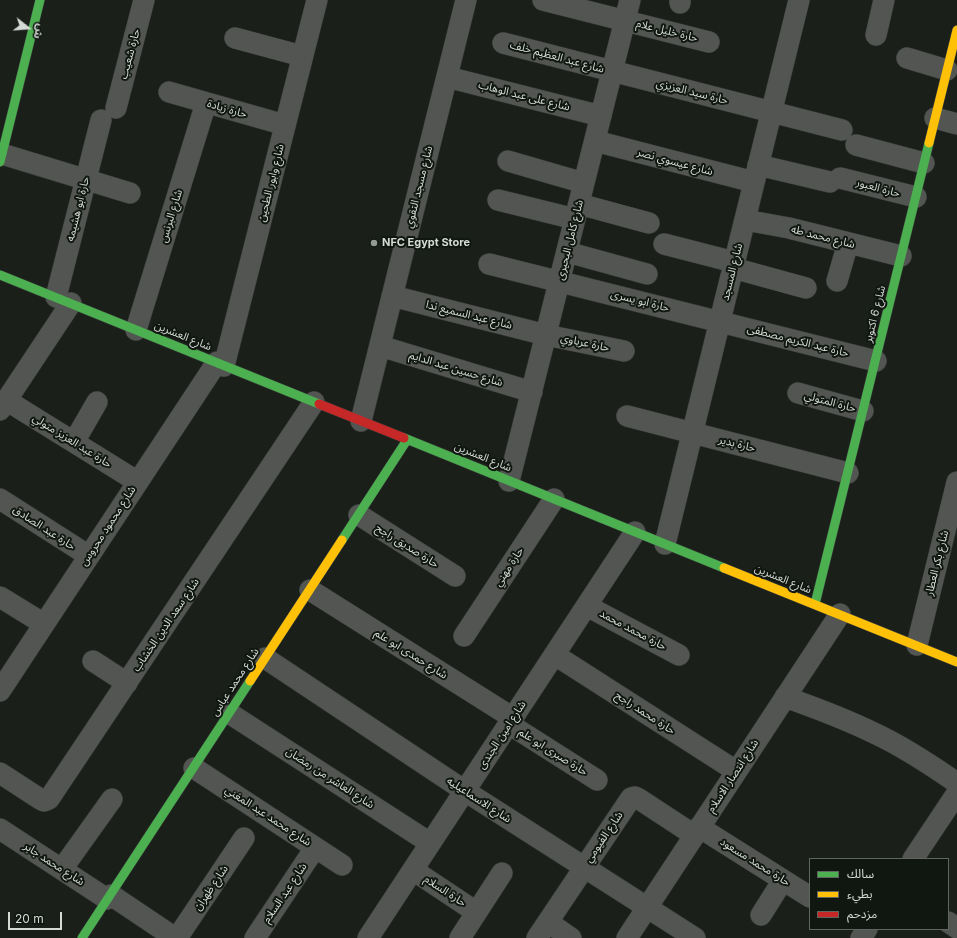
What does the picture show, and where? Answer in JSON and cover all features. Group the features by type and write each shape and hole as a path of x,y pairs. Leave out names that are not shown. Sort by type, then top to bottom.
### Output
{"street":[{"path":"40,0 1,158 130,193"},
{"name":"حارة شعيب","path":"109,114 144,0"},
{"name":"شارع وابور الطحين","path":"221,364 317,0"},
{"name":"شارع مسجد التقوي","path":"361,421 466,0"},
{"name":"حارة خليل علام","path":"543,0 709,42"},
{"name":"شارع كامل البحيرى","path":"509,481 630,0"},
{"name":"شارع المسجد","path":"665,544 799,0"},
{"path":"876,35 884,0"},
{"name":"شارع 6 اكتوبر","path":"815,604 957,30"},
{"path":"235,38 302,56"},
{"name":"شارع عبد العظيم خلف","path":"503,43 612,72"},
{"path":"907,58 947,70"},
{"name":"حارة سيد العزيزي","path":"612,72 842,130"},
{"name":"شارع على عبد الوهاب","path":"447,76 601,116"},
{"name":"حارة زيادة","path":"169,92 285,125"},
{"name":"شارع البرنس","path":"136,330 206,103"},
{"name":"حارة ابو هشيمه","path":"3,405 63,300 86,180 109,114"},
{"path":"935,118 957,124"},
{"name":"شارع عيسوي نصر","path":"595,141 756,174 835,180"},
{"path":"856,145 924,163"},
{"path":"508,161 584,182"},
{"name":"حارة العبور","path":"835,180 916,197"},
{"path":"498,200 648,222"},
{"name":"شارع محمد طه","path":"745,220 789,228 901,256"},
{"path":"838,281 848,243"},
{"path":"664,244 806,288"},
{"path":"567,252 647,274"},
{"name":"حارة ابو يسرى","path":"489,264 720,321"},
{"name":"شارع العشرين","path":"0,275 957,662"},
{"name":"شارع عبد السميع ندا","path":"392,296 546,335"},
{"name":"حارة عبد الكريم مصطفى","path":"720,321 876,360"},
{"name":"حارة عرباوي","path":"546,335 624,351"},
{"name":"شارع حسين عبد الدايم","path":"380,346 532,392"},
{"name":"شارع محمود محروس","path":"0,690 138,482 221,364"},
{"name":"حارة المتولي","path":"798,393 863,411"},
{"path":"74,442 97,402"},
{"name":"شارع سعد الدين الخشاب","path":"0,773 40,799 44,801 49,800 314,402"},
{"name":"حارة عبد العزيز متولي","path":"3,405 74,442 138,482"},
{"name":"حارة بدير","path":"627,416 848,473"},
{"name":"شارع محمد عباس","path":"82,938 407,440"},
{"name":"شارع بكر العطار","path":"917,645 948,554 956,487"},
{"name":"حارة عبد الصادق","path":"0,499 88,556"},
{"name":"حارة مهني","path":"464,636 554,499"},
{"name":"حارة صديق راجح","path":"359,515 455,576"},
{"name":"شارع امين الجندى","path":"368,938 635,532"},
{"name":"شارع حمدى ابو علم","path":"310,590 511,721"},
{"path":"0,597 44,624"},
{"name":"حارة محمد محمد","path":"587,606 679,655"},
{"name":"شارع انتصار الاسلام","path":"627,938 840,614"},
{"name":"حارة محمد راجح","path":"555,655 736,771"},
{"name":"شارع الاسماعيليه","path":"265,658 465,791 695,938"},
{"path":"93,661 127,683"},
{"path":"785,697 832,714 877,734 920,758 956,794 915,858"},
{"name":"شارع العاشر من رمضان","path":"229,713 430,843"},
{"name":"حارة صبرى ابو علم","path":"511,721 597,780"},
{"name":"شارع محمد عبد المغني","path":"194,768 342,865"},
{"name":"شارع الفيومي","path":"542,930 631,798 635,797 639,799 697,831"},
{"path":"62,870 112,799"},
{"name":"شارع محمد جابر","path":"0,829 62,870 176,938"},
{"name":"حارة محمد مسعود","path":"697,831 809,896"},
{"name":"شارع ظهران","path":"176,938 244,838"},
{"name":"شارع عبد السلام","path":"255,938 315,848"},
{"name":"حارة السلام","path":"413,870 476,912"},
{"path":"460,938 502,873"},
{"path":"761,915 783,880"},
{"path":"542,930 571,938"}],"traffic: fast":[{"path":"0,162 40,0"},
{"path":"815,604 929,143"},
{"path":"0,275 319,404"},
{"path":"404,438 724,568"},
{"path":"342,540 407,440"},
{"path":"82,938 250,681"}],"traffic: slow":[{"path":"929,143 957,30"},
{"path":"250,681 342,540"},
{"path":"724,568 957,662"}],"traffic: jam":[{"path":"319,404 404,438"}],"place":[{"name":"NFC Egypt Store","path":"374,243"}]}
